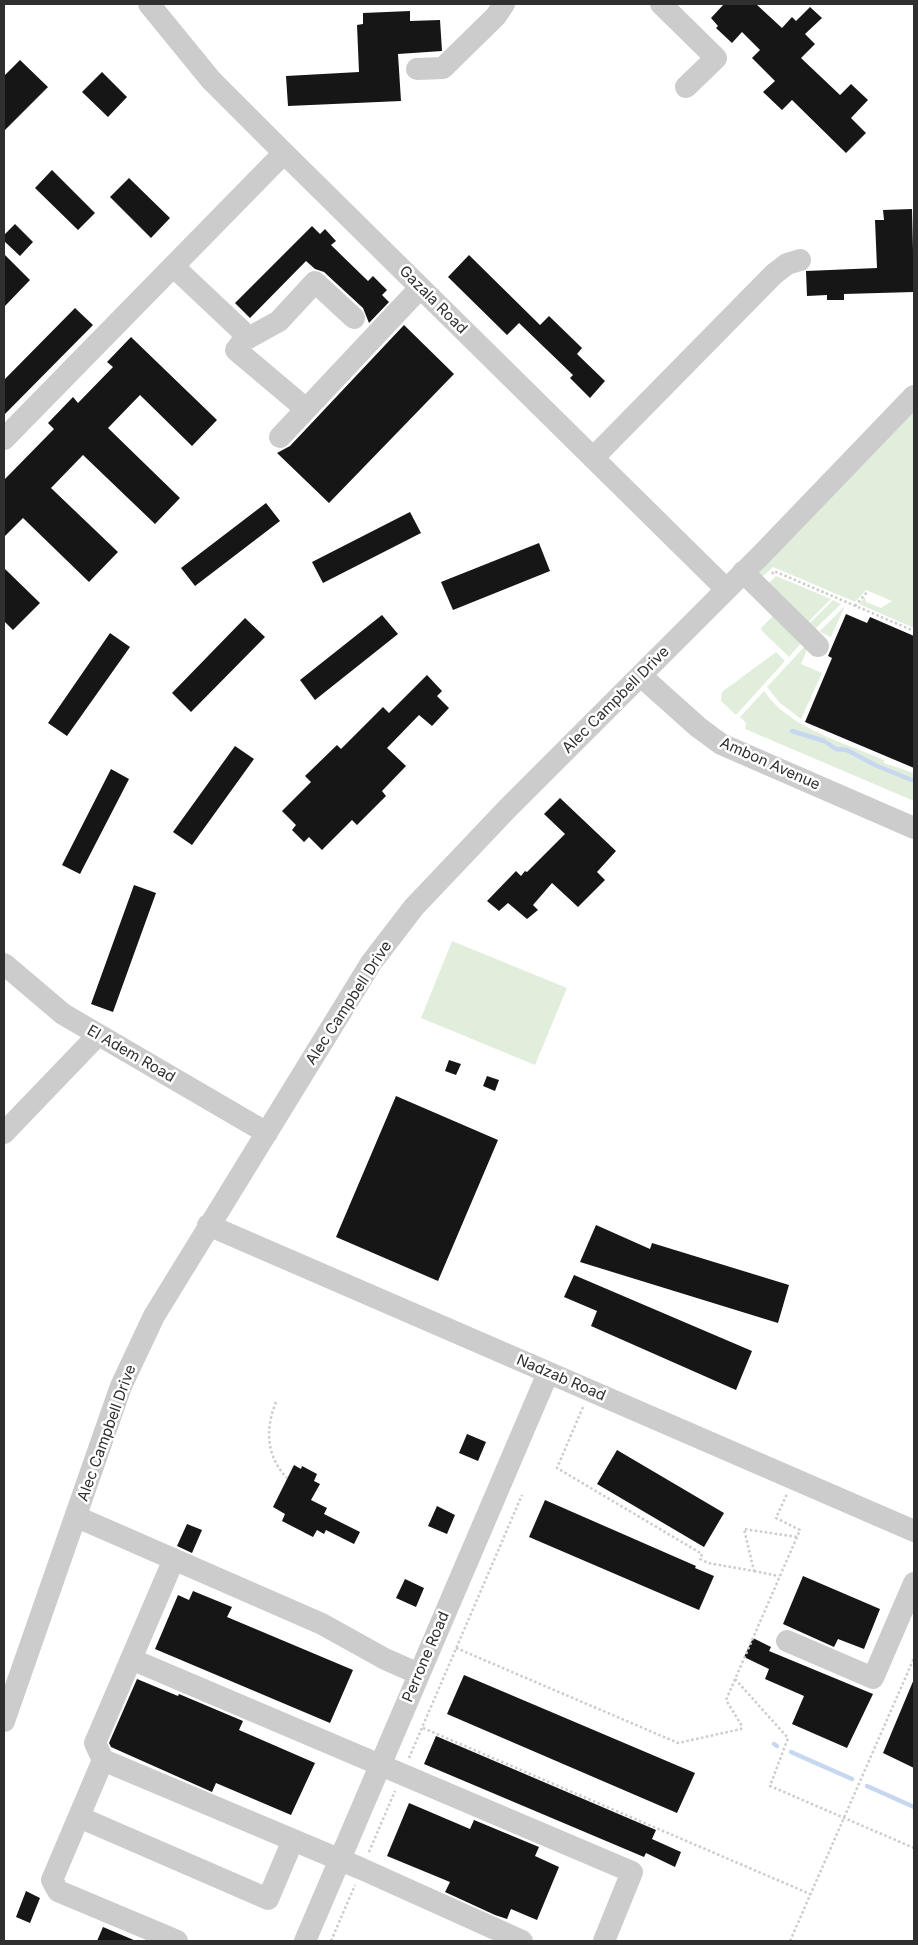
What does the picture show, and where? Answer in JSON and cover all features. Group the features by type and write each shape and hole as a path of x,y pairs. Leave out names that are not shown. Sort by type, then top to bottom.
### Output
{"street":[{"name":"Gazala Road","path":"149,4 211,80 726,589"},
{"path":"418,69 444,68 496,16 504,4"},
{"path":"661,4 716,58 686,87"},
{"path":"4,439 284,153"},
{"path":"593,458 774,274 787,264 800,260"},
{"path":"173,266 242,331 244,340"},
{"path":"306,409 236,350 244,340 279,321 315,282 354,318"},
{"path":"280,437 420,288"},
{"name":"Alec Campbell Drive","path":"4,1721 11,1677 76,1518 121,1386 154,1316 208,1225 372,963 414,907 507,809 726,589 751,580 914,396"},
{"path":"751,580 818,646"},
{"name":"Ambon Avenue","path":"641,676 698,727 721,744 914,828"},
{"name":"El Adem Road","path":"4,964 63,1014 267,1132"},
{"path":"4,1133 98,1035"},
{"name":"Nadzab Road","path":"208,1225 914,1531"},
{"name":"Perrone Road","path":"305,1941 548,1373"},
{"path":"76,1518 322,1624 385,1659 419,1674"},
{"path":"174,1559 95,1743 103,1760 362,1869 522,1941"},
{"path":"787,1641 874,1678 914,1583"},
{"path":"131,1659 403,1773 632,1872 604,1941"},
{"path":"103,1760 52,1880 58,1891 177,1941"},
{"path":"79,1817 268,1899 293,1840"}],"path":[{"path":"751,580 774,571 914,631"},
{"path":"855,606 868,590"},
{"path":"586,1399 557,1468 702,1554 700,1559 780,1576"},
{"path":"276,1402 269,1424 270,1446 276,1463 287,1478"},
{"path":"456,1648 678,1743 741,1729 742,1726 726,1700 800,1530 776,1518 790,1486"},
{"path":"331,1941 522,1494"},
{"path":"754,1571 744,1529 797,1537"},
{"path":"790,1941 914,1658"},
{"path":"735,1679 788,1738 770,1786 914,1848"},
{"path":"422,1728 810,1894"}],"green space":[{"path":"914,411 914,628 859,604 865,597 866,602 881,608 892,601 866,590 855,602 773,567 761,578 758,573"},
{"path":"776,576 831,599 807,623 768,584"},
{"path":"833,600 841,604 816,628 809,624"},
{"path":"845,606 831,637 820,632 821,630"},
{"path":"773,616 804,640 789,657 762,631 761,628"},
{"path":"807,644 809,645 801,664 822,673 801,719 780,703 767,687"},
{"path":"776,652 785,661 736,715 721,701 722,692"},
{"path":"764,691 775,704 803,725 884,760 884,763 914,773 914,801 745,729 746,723 740,717"},
{"path":"452,941 567,988 535,1065 421,1018"}],"building":[{"path":"724,4 756,4 782,28 792,17 796,21 810,7 822,18 805,34 815,44 801,58 840,95 851,84 868,100 851,118 866,133 846,153 792,100 782,110 763,92 775,81 752,58 760,50 742,32 732,43 716,28 718,26 711,18"},
{"path":"410,11 410,21 440,20 442,51 398,54 401,101 288,106 286,76 359,72 357,25 363,24 363,13"},
{"path":"20,60 48,87 4,131 4,76"},
{"path":"102,72 127,97 108,117 82,92"},
{"path":"52,170 95,213 78,230 35,188"},
{"path":"129,178 170,218 151,238 110,197"},
{"path":"912,209 914,292 844,294 844,300 827,300 827,295 807,296 806,271 877,268 875,220 884,220 883,210"},
{"path":"15,224 33,242 20,256 4,241 4,235"},
{"path":"312,226 320,234 325,229 336,241 331,245 368,281 373,276 387,290 382,295 389,302 369,323 363,308 324,272 315,269 306,261 250,318 235,303"},
{"path":"4,254 30,280 4,307"},
{"path":"469,255 540,325 549,316 582,348 577,354 605,381 590,398 570,378 573,375 519,323 507,335 448,277"},
{"path":"75,308 93,325 4,415 4,380"},
{"path":"404,325 454,374 329,503 277,453 290,446"},
{"path":"131,337 217,420 192,446 140,395 108,428 180,498 155,524 83,455 51,488 118,552 89,582 23,518 4,537 4,480 54,429 48,423 73,397 78,403 113,367 107,362"},
{"path":"266,503 280,521 195,586 181,568"},
{"path":"410,512 421,533 323,583 312,562"},
{"path":"539,543 550,571 453,610 441,582"},
{"path":"4,568 40,603 13,630 4,621"},
{"path":"846,614 867,623 870,617 914,636 914,768 805,722 832,658 828,656"},
{"path":"382,615 398,634 315,700 300,680"},
{"path":"245,618 265,637 191,712 172,693"},
{"path":"110,633 130,647 67,736 48,723"},
{"path":"427,675 442,691 437,696 449,708 432,726 419,715 387,748 406,766 382,791 386,796 357,825 352,820 322,850 309,837 304,842 292,830 296,825 282,811 311,782 305,776 337,745 341,749 383,707 389,713"},
{"path":"235,746 254,759 192,845 173,832"},
{"path":"111,769 129,779 80,874 62,865"},
{"path":"560,798 616,851 597,872 605,880 578,907 552,883 533,905 538,910 527,919 508,903 499,911 487,901 516,871 521,876 525,871 527,872 565,834 544,814"},
{"path":"134,885 156,893 113,1012 91,1004"},
{"path":"449,1060 461,1064 456,1075 445,1071"},
{"path":"487,1076 499,1080 495,1091 483,1086"},
{"path":"396,1096 498,1140 438,1281 336,1237"},
{"path":"596,1225 650,1249 652,1243 789,1285 778,1323 580,1262"},
{"path":"574,1275 752,1351 736,1390 591,1326 597,1311 564,1297"},
{"path":"467,1434 486,1442 478,1461 459,1453"},
{"path":"617,1450 724,1513 704,1547 597,1484"},
{"path":"294,1465 301,1469 302,1466 317,1474 314,1481 320,1484 311,1500 327,1508 324,1514 360,1532 354,1544 326,1530 324,1534 317,1530 313,1537 282,1521 285,1514 273,1507"},
{"path":"545,1500 696,1566 695,1568 714,1576 699,1610 529,1537"},
{"path":"437,1506 455,1515 447,1534 428,1526"},
{"path":"187,1524 202,1530 192,1553 177,1546"},
{"path":"803,1576 880,1609 864,1649 838,1639 834,1647 783,1624"},
{"path":"405,1579 424,1588 416,1607 396,1598"},
{"path":"193,1591 232,1607 227,1617 353,1670 330,1723 155,1649 178,1595 189,1600"},
{"path":"753,1638 771,1647 769,1651 873,1694 847,1748 792,1724 804,1696 765,1679 769,1669 744,1657"},
{"path":"464,1675 695,1773 677,1813 447,1714"},
{"path":"137,1679 178,1696 179,1694 243,1721 239,1730 315,1763 291,1815 216,1783 212,1792 111,1747 109,1743"},
{"path":"914,1679 914,1768 883,1753"},
{"path":"436,1736 656,1830 652,1839 681,1852 675,1867 646,1853 644,1857 424,1764"},
{"path":"409,1803 470,1829 474,1820 539,1847 535,1856 559,1867 537,1920 511,1909 507,1919 495,1915 445,1892 450,1882 387,1856"},
{"path":"26,1891 40,1898 30,1923 16,1917"},
{"path":"103,1927 136,1941 97,1941"}],"waterway":[{"path":"792,731 824,741 836,749 847,750 875,765 914,781"},
{"path":"791,1752 852,1779"},
{"path":"867,1786 914,1807"}]}
